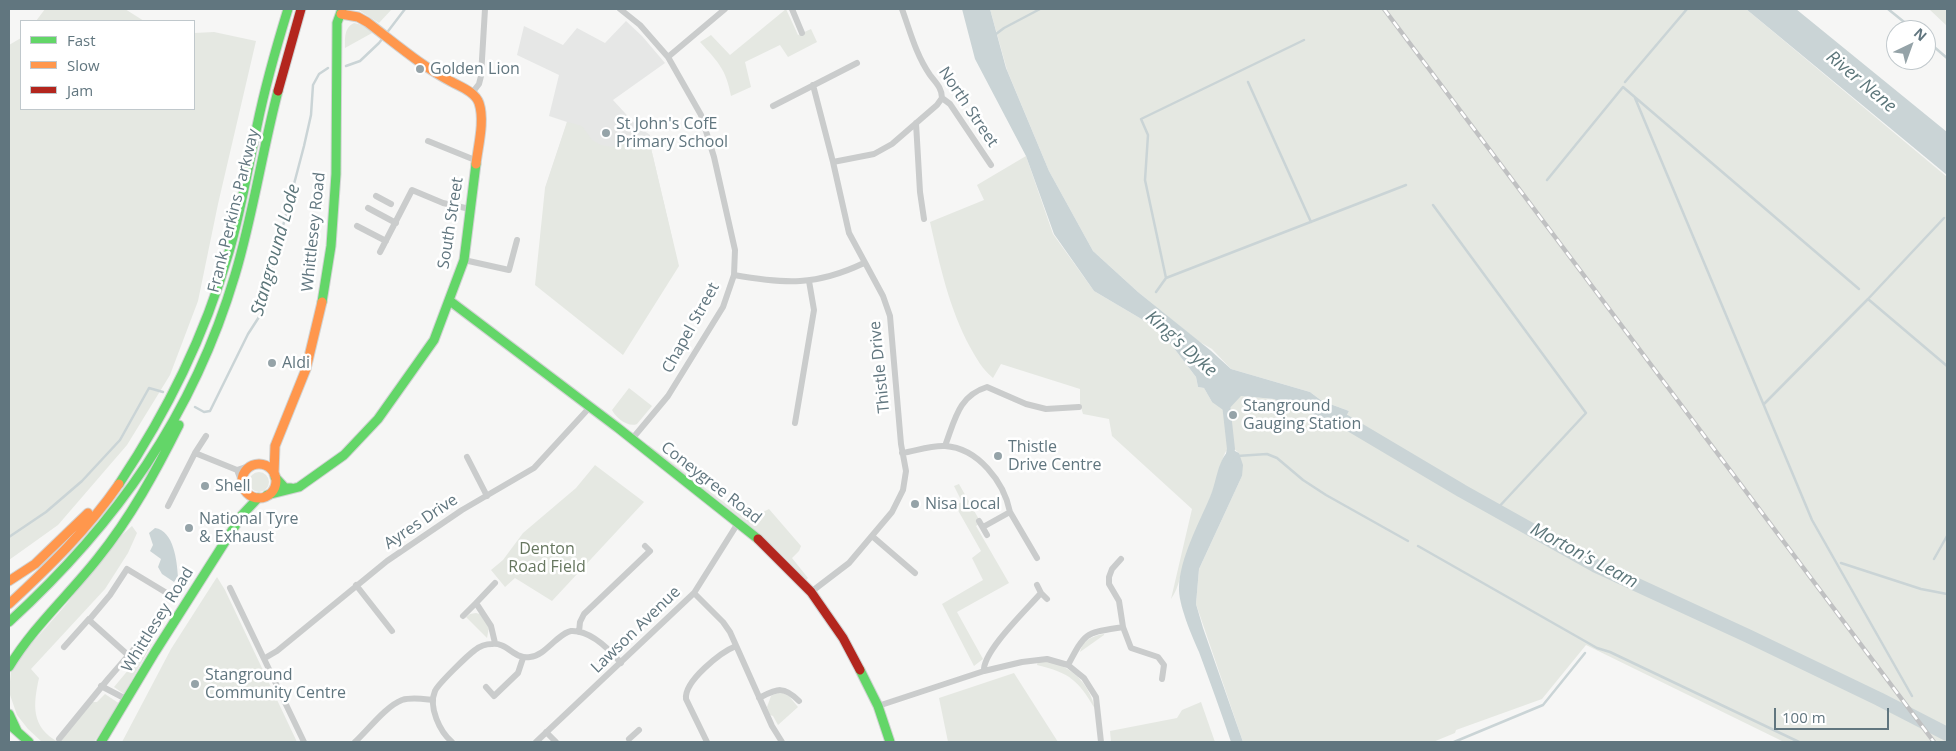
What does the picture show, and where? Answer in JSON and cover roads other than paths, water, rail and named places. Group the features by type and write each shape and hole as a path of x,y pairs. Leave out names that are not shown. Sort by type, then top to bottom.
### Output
{"main road":[{"name":"Frank Perkins Parkway","path":"9,604 26,590 73,541 118,484 142,449 176,390 204,328 229,251 261,106 288,9"},
{"name":"Frank Perkins Parkway","path":"9,622 62,572 107,522 153,456 187,397 215,333 241,256 274,108 301,9"},
{"path":"339,10 363,19 438,75 472,93"},
{"name":"Whittlesey Road","path":"275,476 275,446 306,370 322,303 331,246 336,174 337,23 339,10"},
{"name":"South Street","path":"262,497 299,487 344,455 378,419 434,340 464,260 481,113 479,102 472,93"},
{"name":"Coneygree Road","path":"450,301 632,439 738,523 769,550 811,592 842,638 878,706 890,742"},
{"path":"9,667 24,645 81,580 121,528 162,459 179,425 187,397"},
{"name":"Whittlesey Road","path":"254,464 275,446"},
{"path":"242,515 244,472 254,464 267,466 284,488 299,487"},
{"path":"242,484 248,494 262,497 274,488 275,476"},
{"path":"9,581 35,564 118,484"},
{"name":"Whittlesey Road","path":"101,742 242,515 262,497"},
{"path":"9,714 16,730"},
{"path":"9,724 29,742"}],"street":[{"path":"472,93 479,84 481,76 485,9"},
{"name":"Chapel Street","path":"620,9 640,25 668,57 696,105 707,132 735,250 734,275 723,307 668,396 632,439"},
{"path":"668,57 724,9"},
{"path":"792,9 802,33"},
{"name":"North Street","path":"902,9 916,51 928,73 942,90 942,98 950,104 991,165"},
{"path":"773,106 856,63"},
{"name":"Thistle Drive","path":"811,592 849,563 892,512 903,490 906,471 902,453 890,316 883,296 849,233 813,85"},
{"path":"833,162 874,154 892,144 942,98"},
{"path":"916,123 920,192 924,218"},
{"path":"428,141 475,160"},
{"path":"380,252 396,223 397,207 412,190 443,203 470,209"},
{"path":"376,196 397,207"},
{"path":"368,208 396,223"},
{"path":"357,226 386,241"},
{"path":"464,260 509,270 517,240"},
{"path":"734,275 771,282 809,282 864,263"},
{"path":"796,423 814,310 809,282"},
{"path":"945,446 962,403 974,391 987,387 1026,404 1046,409 1079,407"},
{"name":"Ayres Drive","path":"265,658 277,651 356,585 432,530 538,465 590,407"},
{"path":"168,506 195,453 206,436"},
{"path":"902,453 945,446 966,452 980,459 993,475 1008,502 1010,512 1037,558"},
{"path":"195,453 237,470 254,464"},
{"path":"467,457 487,496"},
{"path":"237,470 242,484"},
{"path":"983,527 1010,512"},
{"path":"979,520 987,534"},
{"name":"Lawson Avenue","path":"536,742 694,593 738,523"},
{"path":"872,536 915,573"},
{"path":"579,632 580,622 584,614 650,551 645,546"},
{"path":"1121,560 1112,569 1109,584 1119,601 1123,627 1131,648 1158,657 1164,666 1162,679"},
{"path":"64,647 110,595 127,569 170,595"},
{"path":"463,616 495,583"},
{"path":"356,585 392,632"},
{"path":"1036,585 1041,594 1047,599"},
{"path":"230,588 304,742"},
{"path":"694,593 723,622 736,646 772,726 782,742"},
{"path":"984,671 984,665 993,648 1041,594"},
{"path":"476,603 491,626 495,643"},
{"path":"89,619 128,655"},
{"path":"59,739 101,686 154,626"},
{"path":"1068,665 1081,641 1087,635 1123,627"},
{"path":"452,742 441,728 434,710 433,700 435,691 474,650 483,645 502,644 523,658 532,657 540,653 562,634 570,631 579,632 601,644 621,663"},
{"path":"706,742 685,693 690,684 704,670 727,650 736,646"},
{"path":"486,686 494,696 518,673 523,658"},
{"path":"878,706 984,671 1022,662 1048,659 1068,665 1084,678 1096,697 1102,742"},
{"path":"101,686 126,699"},
{"path":"759,698 775,690 782,689 793,694 799,701"},
{"path":"355,742 393,705 411,698 433,700"},
{"path":"546,732 556,742"}],"water":[{"path":"962,9 990,9 1006,68 1049,171 1093,251 1138,292 1231,369 1310,392 1322,401 1349,411 1339,430 1306,410 1287,406 1274,399 1241,396 1226,412 1212,402 1204,388 1198,387 1196,377 1160,330 1094,291 1054,234 1026,156 975,59"},
{"name":"River Nene","path":"1746,9 1796,9 1947,132 1947,175"},
{"path":"1231,449 1239,453 1243,465 1242,476 1199,569 1196,604 1243,742 1231,742 1186,620 1179,594 1180,576 1186,553 1212,491 1220,465 1226,453"},
{"path":"155,528 161,530 166,535 173,548 178,577 174,582 162,574 158,567 161,559 150,551 153,545 149,533"}],"waterway":[{"name":"Stanground Lode","path":"346,66 360,61 379,43 405,9"},
{"path":"996,34 1040,9"},
{"path":"1625,82 1687,9"},
{"path":"1888,9 1902,20"},
{"path":"1156,292 1166,278 1145,180 1148,135 1141,119 1304,40"},
{"path":"1936,49 1947,58"},
{"name":"Stanground Lode","path":"195,407 204,412 210,411 248,334 259,317 304,146 311,115 313,85 319,74 328,68"},
{"path":"1248,82 1311,222"},
{"path":"1547,180 1623,87 1859,289"},
{"path":"1635,98 1812,520 1912,696"},
{"path":"1166,278 1406,185"},
{"path":"1433,205 1586,413 1496,510"},
{"path":"1944,218 1868,299 1947,366"},
{"path":"1764,404 1868,299"},
{"name":"Stanground Lode","path":"9,537 46,512 82,481 120,440 149,388 163,392"},
{"name":"King's Dyke","path":"1226,404 1231,449 1229,459"},
{"name":"Morton's Leam","path":"1327,413 1596,566 1748,636 1947,734"},
{"path":"1237,456 1267,454 1277,458 1303,480 1326,495 1408,541"},
{"path":"1934,559 1947,536"},
{"path":"1418,546 1597,648 1610,652 1799,742"},
{"path":"1841,563 1921,589 1947,594"},
{"path":"1454,742 1543,705 1585,653"}],"railway":[{"path":"1384,9 1934,742"}],"place":[{"name":"Golden Lion","path":"420,69"},
{"name":"St John's CofE Primary School","path":"606,133"},
{"name":"Aldi","path":"272,363"},
{"name":"Stanground Gauging Station","path":"1233,415"},
{"name":"Thistle Drive Centre","path":"998,456"},
{"name":"Shell","path":"205,486"},
{"name":"Nisa Local","path":"915,504"},
{"name":"National Tyre & Exhaust","path":"189,528"},
{"name":"Stanground Community Centre","path":"195,684"}],"park label":[{"name":"Denton Road Field","path":"547,558"}]}
